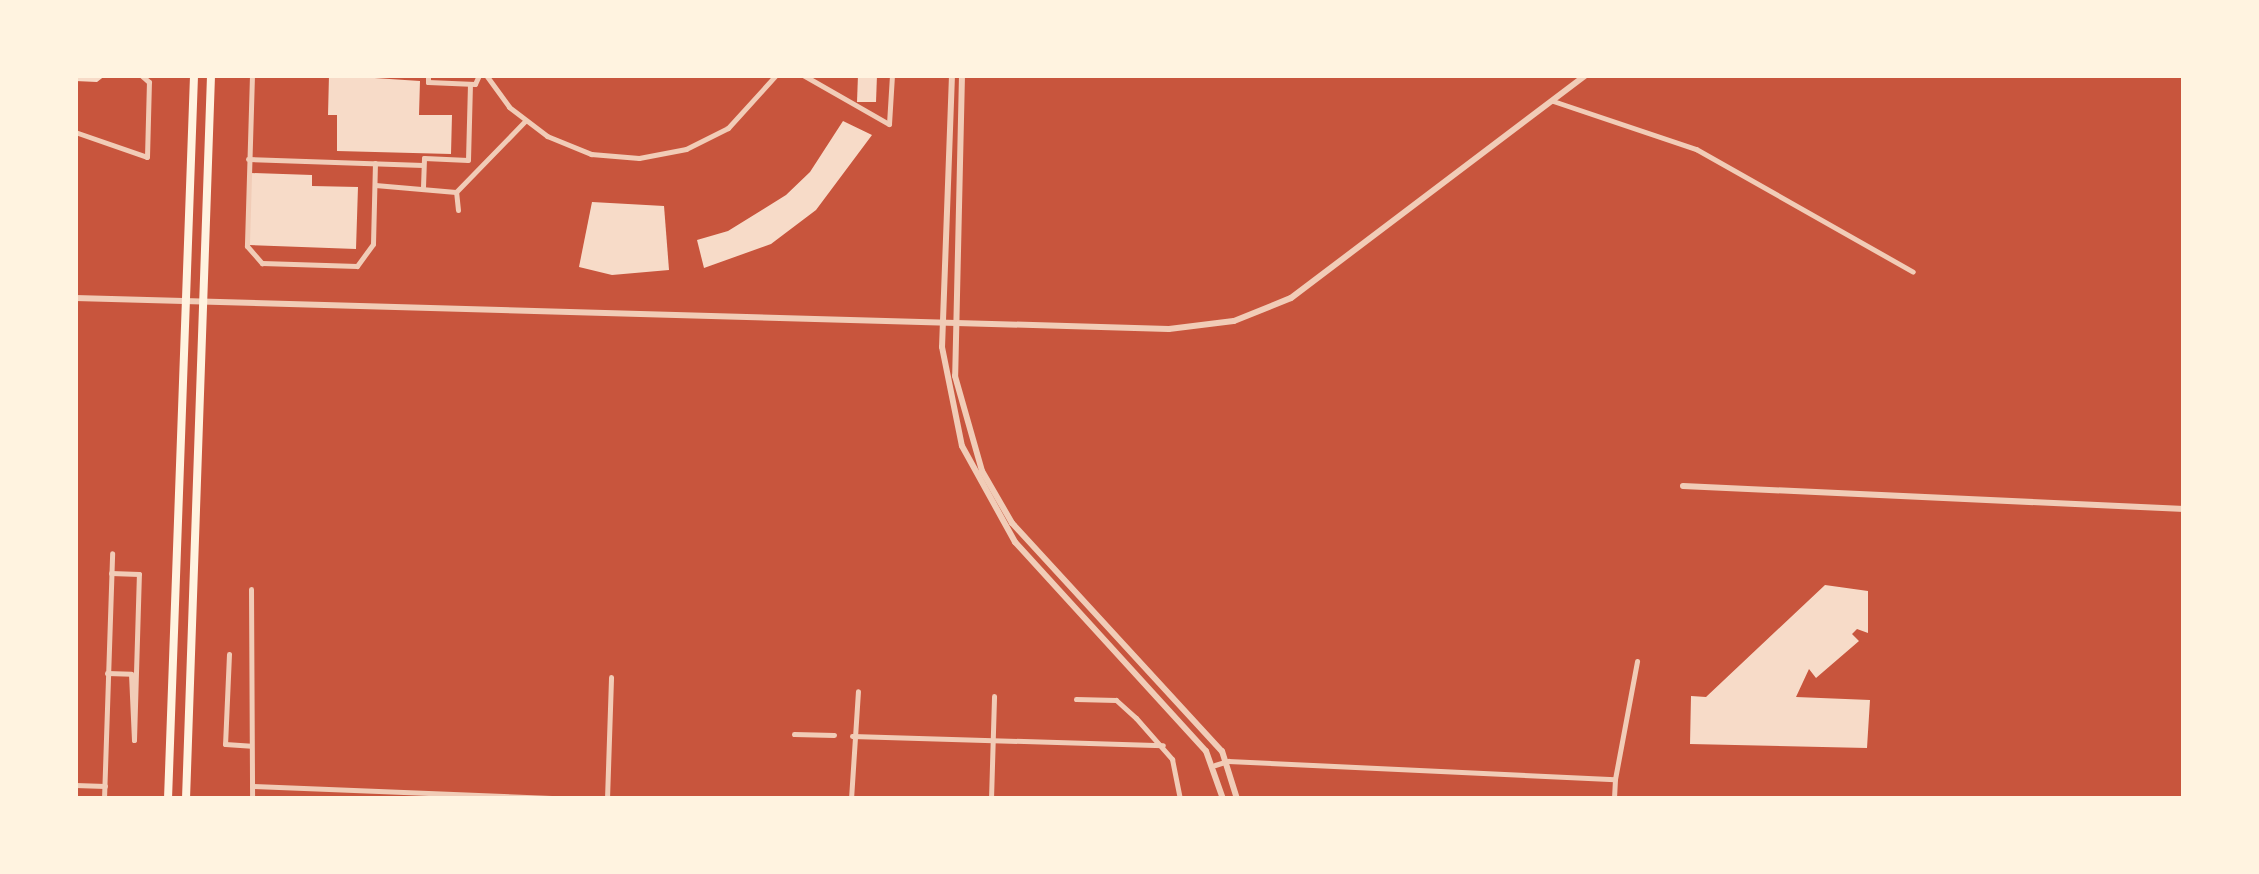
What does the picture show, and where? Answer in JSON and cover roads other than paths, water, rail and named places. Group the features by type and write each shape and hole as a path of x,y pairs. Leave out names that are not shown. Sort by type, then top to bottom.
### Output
{"main road":[{"path":"168,799 194,75"},
{"path":"186,799 211,75"}],"street":[{"path":"75,132 147,157 150,82 140,75"},
{"path":"252,75 247,246 262,263 357,266 373,244 375,163"},
{"path":"428,75 428,82 470,84 482,75 525,121 591,154 663,155 728,128 776,75"},
{"path":"803,75 889,124 892,75"},
{"path":"952,75 942,324 953,418 991,508 1040,574 1215,765 1223,799"},
{"path":"962,75 954,324 962,414 982,471 1012,523 1228,760 1237,799"},
{"path":"75,298 1169,330 1234,322 1291,298 1586,75"},
{"path":"423,187 424,158 468,160 470,84"},
{"path":"1553,101 1696,149 1913,272"},
{"path":"456,192 525,121"},
{"path":"248,159 423,165"},
{"path":"375,185 456,192"},
{"path":"456,192 458,210"},
{"path":"1684,486 2184,509"},
{"path":"104,799 112,553"},
{"path":"107,674 131,674 134,740 139,574 110,573"},
{"path":"251,589 252,799"},
{"path":"229,654 225,744 252,746"},
{"path":"1614,799 1637,661"},
{"path":"607,799 611,678"},
{"path":"851,799 852,736 858,691"},
{"path":"990,799 994,696"},
{"path":"1076,699 1116,700 1163,745 1180,799"},
{"path":"794,734 834,736"},
{"path":"852,736 1163,745"},
{"path":"1215,765 1228,760 1615,778"},
{"path":"75,785 105,786"},
{"path":"252,786 577,799"}]}
